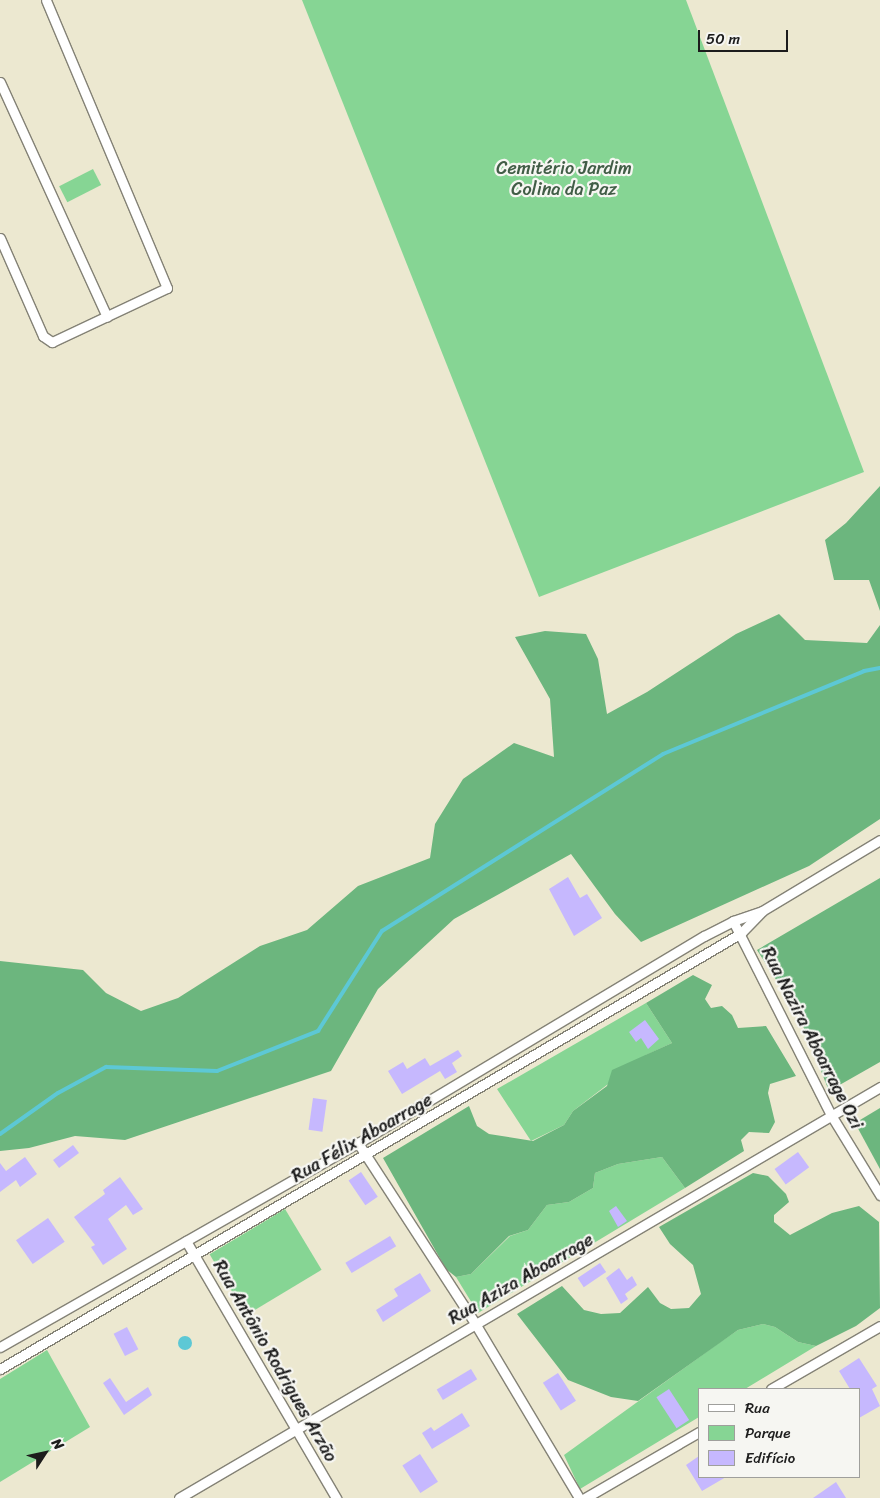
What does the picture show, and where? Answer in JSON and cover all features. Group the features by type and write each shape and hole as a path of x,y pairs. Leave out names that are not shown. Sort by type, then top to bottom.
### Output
{"street":[{"path":"0,238 43,336 52,342 167,288 46,0"},
{"path":"0,82 107,316"},
{"path":"762,911 880,840"},
{"name":"Rua Félix Aboarrage","path":"0,1347 358,1143 733,921 762,911"},
{"name":"Rua Félix Aboarrage","path":"0,1369 192,1253 366,1156 643,988 741,933 762,911"},
{"name":"Rua Nazira Aboarrage Ozi","path":"733,921 741,933 831,1115 880,1195"},
{"name":"Rua Aziza Aboarrage","path":"179,1498 295,1428 476,1325 880,1087"},
{"path":"358,1143 476,1325 579,1498"},
{"name":"Rua Antônio Rodrigues Arzão","path":"186,1241 336,1498"},
{"path":"773,1388 880,1326"},
{"path":"585,1498 698,1433"}],"green space":[{"name":"Cemitério Jardim Colina da Paz","path":"302,0 686,0 864,472 539,597"},
{"path":"93,169 101,185 67,202 59,186"},
{"path":"880,486 880,611 869,580 834,580 825,540 846,523"},
{"path":"779,614 805,640 867,643 880,625 880,819 809,866 641,942 615,914 571,854 454,919 378,989 331,1071 125,1140 75,1136 29,1148 0,1151 0,961 83,970 106,993 141,1011 178,998 260,946 307,930 358,886 430,858 435,824 463,779 514,743 554,757 550,699 515,637 545,631 586,634 598,659 607,714 647,692 736,634"},
{"path":"880,878 880,1062 829,1091 799,1016 757,950"},
{"path":"693,975 712,985 705,999 711,1008 722,1006 732,1015 738,1028 766,1026 796,1076 770,1084 768,1093 775,1122 769,1133 749,1132 741,1140 744,1151 685,1188 662,1157 618,1164 595,1173 593,1188 569,1202 547,1205 528,1230 509,1236 471,1274 456,1277 446,1269 383,1158 469,1106 477,1126 489,1134 533,1141 564,1125 573,1111 607,1086 612,1070 672,1043 646,1003"},
{"path":"646,1003 672,1043 646,1055 573,1111 564,1125 531,1141 497,1089"},
{"path":"880,1108 880,1169 855,1123"},
{"path":"662,1157 685,1188 478,1313 456,1277 471,1274 510,1236 528,1230 547,1205 569,1202 593,1188 595,1173 618,1164"},
{"path":"753,1173 768,1176 786,1194 789,1202 774,1215 774,1222 790,1235 832,1213 859,1206 879,1222 880,1308 856,1326 816,1346 798,1342 775,1327 763,1324 738,1330 638,1401 611,1397 568,1380 517,1314 562,1286 584,1310 601,1314 620,1313 648,1287 660,1303 671,1309 689,1308 701,1294 693,1265 670,1244 659,1227"},
{"path":"285,1209 322,1270 246,1315 210,1254"},
{"path":"763,1324 775,1327 798,1342 816,1346 747,1388 698,1388 698,1418 580,1489 564,1455 738,1330"},
{"path":"47,1350 90,1427 0,1482 0,1379"}],"water":[{"path":"182,1336 188,1336 192,1343 188,1350 182,1350 178,1346 178,1340"}],"building":[{"path":"568,877 580,898 587,894 602,918 574,936 549,889"},
{"path":"645,1020 659,1039 648,1049 641,1038 636,1042 629,1032"},
{"path":"458,1050 462,1056 452,1063 457,1072 445,1079 440,1071 402,1094 388,1071 403,1062 407,1069 425,1058 430,1066"},
{"path":"313,1098 327,1100 322,1132 309,1130"},
{"path":"73,1145 79,1153 59,1168 53,1160"},
{"path":"798,1152 809,1167 786,1184 775,1169"},
{"path":"25,1157 37,1174 20,1187 16,1180 0,1192 0,1163 6,1171"},
{"path":"361,1172 378,1197 365,1205 349,1180"},
{"path":"120,1177 143,1209 133,1215 126,1205 108,1219 127,1249 103,1265 91,1247 95,1245 74,1217 105,1194 103,1190"},
{"path":"616,1206 627,1221 618,1227 609,1211"},
{"path":"48,1218 65,1242 33,1264 16,1240"},
{"path":"390,1236 396,1246 352,1273 345,1263"},
{"path":"600,1263 606,1272 584,1287 578,1278"},
{"path":"619,1268 627,1280 632,1276 637,1285 625,1294 628,1299 621,1304 606,1278"},
{"path":"420,1273 431,1291 383,1322 376,1310 398,1296 394,1289"},
{"path":"127,1327 138,1349 125,1356 114,1334"},
{"path":"859,1358 877,1386 872,1389 880,1406 860,1417 860,1388 849,1388 839,1371"},
{"path":"471,1369 477,1379 443,1400 437,1390"},
{"path":"558,1373 576,1401 561,1410 543,1383"},
{"path":"110,1378 126,1402 148,1387 152,1395 124,1415 103,1383"},
{"path":"669,1389 689,1420 677,1428 656,1397"},
{"path":"462,1413 470,1426 432,1449 422,1433 431,1427 434,1431"},
{"path":"420,1454 438,1482 420,1493 402,1465"},
{"path":"698,1457 698,1478 724,1478 702,1491 686,1465"},
{"path":"836,1482 846,1498 813,1498"}],"waterway":[{"path":"0,1134 58,1093 106,1067 217,1071 318,1031 382,931 663,754 864,671 880,668"}]}
